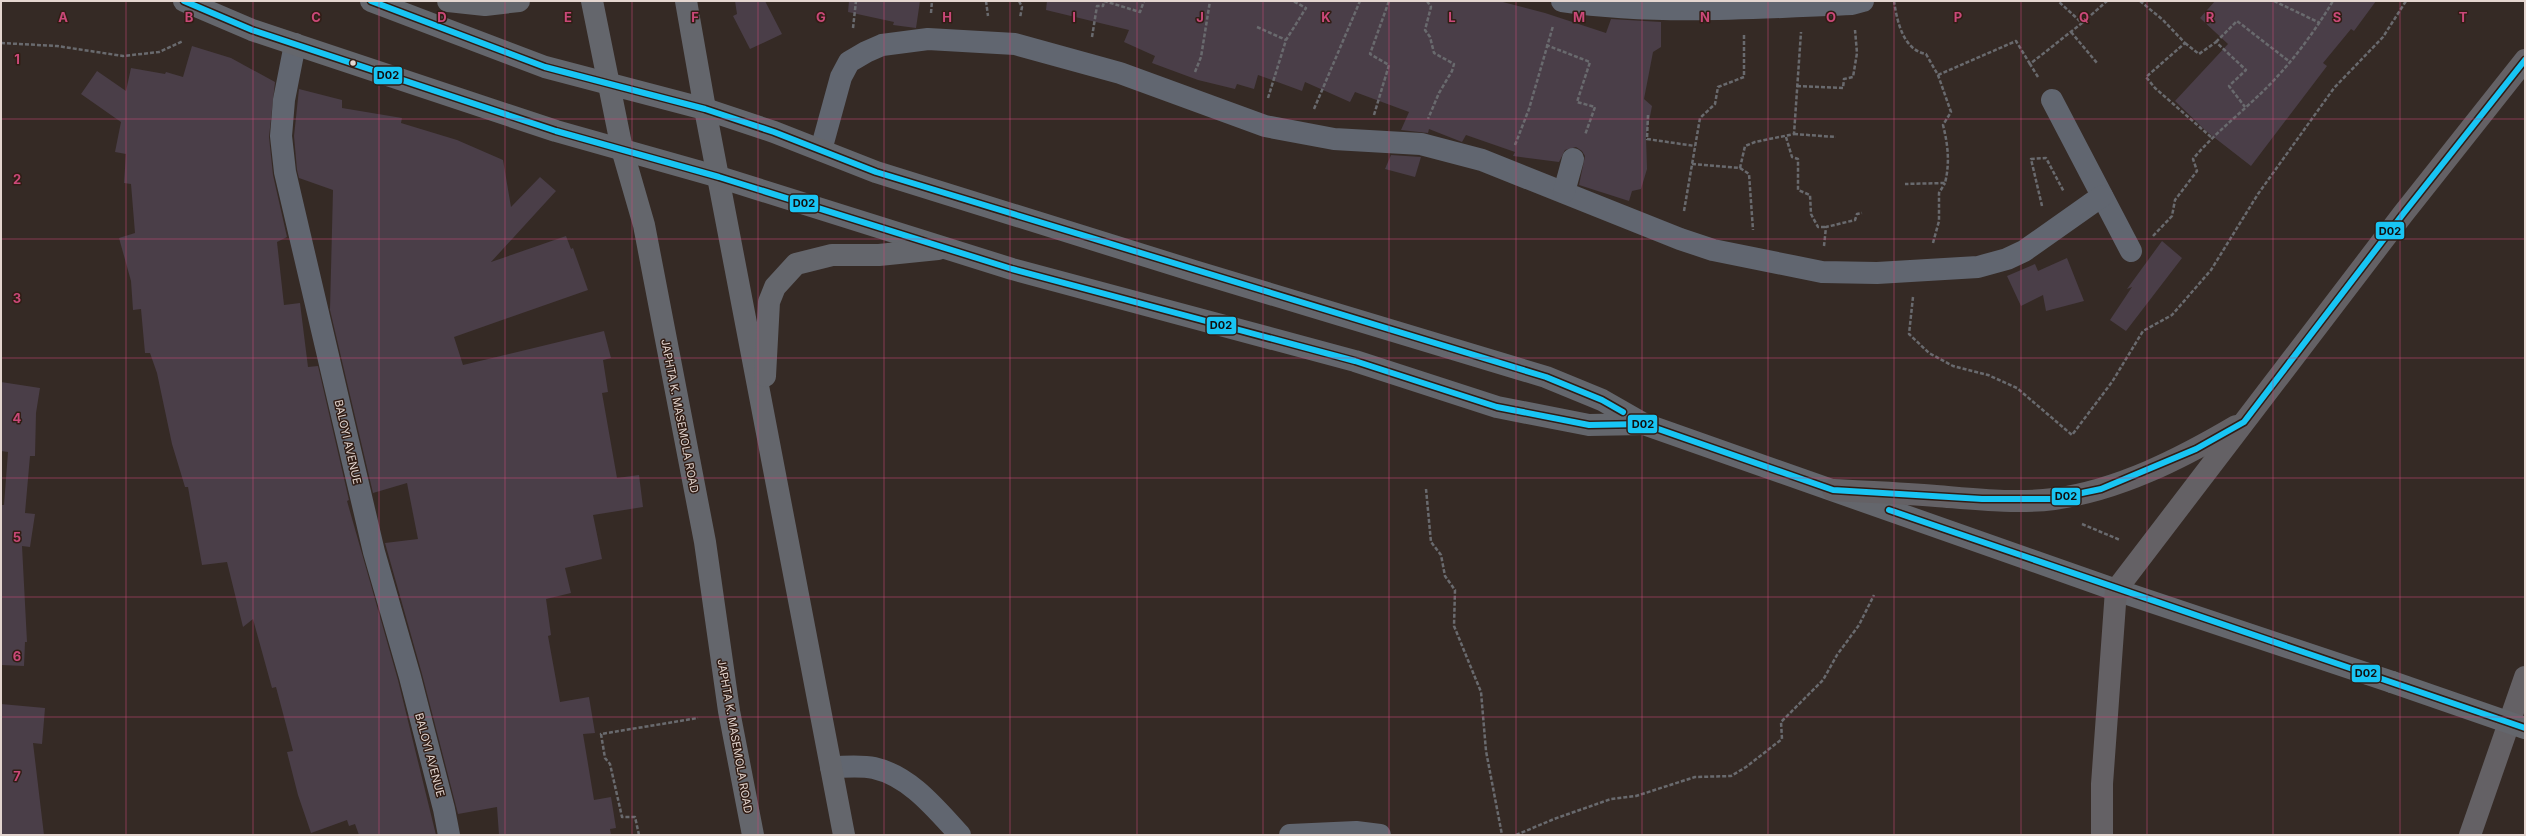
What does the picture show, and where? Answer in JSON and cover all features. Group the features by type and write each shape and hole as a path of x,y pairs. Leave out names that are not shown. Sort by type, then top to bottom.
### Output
{"highway":[{"path":"2102,835 2102,784 2116,590 2403,214 2525,60"},
{"path":"1833,490 1982,499 2053,499 2101,489 2149,471 2196,449 2244,422"},
{"path":"2470,835 2525,677"}],"main road":[{"path":"184,1 252,30 556,131 719,177 1068,285 1355,361 1497,407 1589,425 1644,424"},
{"path":"371,1 545,66 705,109 892,177 1546,377 1602,400 1644,424 2116,590 2525,728"},
{"path":"448,1 485,5 519,1"},
{"name":"JAPHTA K. MASEMOLA ROAD","path":"592,1 610,83 622,149 644,225 699,511 729,711 753,835"},
{"path":"686,1 705,109 844,835"},
{"path":"763,412 769,302 775,287 796,264 832,255 879,255 948,248"}],"street":[{"path":"1562,1 1593,6 1656,9 1737,10 1858,2"},
{"path":"820,150 841,77 849,62 882,45 928,39 1015,44 1088,63 1265,126 1307,135 1421,144 1506,168 1680,239 1751,258 1822,272 1931,272 1978,267 2008,259 2024,251 2102,196"},
{"name":"BALOYI AVENUE","path":"295,44 284,100 281,136 285,172 374,552 412,685 444,809 449,835"},
{"path":"2052,100 2131,251"},
{"path":"1564,192 1573,159"},
{"path":"831,767 874,767 911,785 960,835"},
{"path":"1290,835 1356,832 1380,835"}],"path":[{"path":"1088,63 1097,6 1103,6 1104,1 1140,12 1144,1"},
{"path":"1185,98 1201,57 1210,1"},
{"path":"1265,126 1270,89 1286,40 1306,8 1293,1"},
{"path":"1307,135 1316,100 1360,1"},
{"path":"1366,140 1389,65 1370,54 1389,1"},
{"path":"1421,144 1422,132 1454,64 1434,53 1430,37 1425,30 1431,7 1427,1"},
{"path":"1894,1 1897,20 1906,40 1918,52 1926,54 1938,75 1951,112 1944,125 1948,144 1949,169 1945,183 1939,193 1938,221 1932,250 1931,272 1914,294 1909,334 1929,353 1953,366 1988,374 2017,388 2072,435 2112,382 2143,331 2172,315 2211,270 2258,194 2334,88 2383,37 2406,1"},
{"path":"2058,1 2082,24"},
{"path":"2030,64 2082,24 2107,1"},
{"path":"2140,1 2164,20 2185,43 2199,54 2216,42 2237,21 2290,62"},
{"path":"2274,1 2320,23"},
{"path":"2131,251 2159,232 2172,216 2175,200 2197,171 2193,159 2211,137 2245,107 2290,62 2320,23 2333,1"},
{"path":"1797,86 1843,88 1844,79 1853,77 1857,53 1858,2"},
{"path":"1794,134 1797,86 1802,47 1800,6"},
{"path":"1680,239 1700,118 1715,104 1718,87 1744,77 1744,30 1737,10"},
{"path":"1506,168 1529,109 1553,24"},
{"path":"1257,27 1286,40"},
{"path":"2071,32 2097,63"},
{"path":"1,43 57,46 123,56 160,52 182,41"},
{"path":"1938,75 1997,52 2016,41 2052,100"},
{"path":"2216,42 2246,70 2229,86 2245,107"},
{"path":"2185,43 2146,77 2155,88 2211,137"},
{"path":"1546,45 1590,62 1577,102 1595,107 1573,159"},
{"path":"1648,115 1647,139 1695,146"},
{"path":"1740,168 1746,146 1755,142 1786,137 1794,134 1836,137"},
{"path":"1786,137 1792,157 1798,159 1798,190 1810,195 1811,214 1818,227 1826,227 1855,220 1857,214 1862,213"},
{"path":"2055,229 2042,205 2031,159 2046,158 2058,181"},
{"path":"1692,164 1740,168 1749,174 1754,221 1751,258"},
{"path":"1904,184 1945,183"},
{"path":"1822,272 1826,227"},
{"path":"1426,489 1431,542 1441,555 1445,576 1455,590 1454,626 1481,692 1486,751 1502,835"},
{"path":"2082,524 2126,543"},
{"path":"1516,835 1554,818 1611,799 1644,794 1694,777 1731,776 1746,767 1782,739 1781,722 1823,680 1837,655 1859,625 1874,595"},
{"path":"639,835 635,817 622,817 610,764 605,758 601,734 698,718"}],"building":[{"path":"735,1 765,1 782,34 750,49 733,16 737,14"},
{"path":"849,1 920,1 916,28 893,25 894,22 848,12"},
{"path":"1047,1 1499,1 1545,13 1606,33 1611,19 1661,22 1661,47 1653,52 1644,99 1652,106 1646,137 1647,169 1641,189 1632,191 1629,201 1579,185 1585,156 1582,151 1576,147 1565,150 1559,162 1513,156 1515,152 1466,135 1462,142 1429,129 1428,133 1401,130 1409,112 1355,92 1350,102 1305,82 1302,91 1258,75 1254,89 1237,84 1235,89 1198,80 1152,63 1155,56 1124,42 1129,30 1046,10"},
{"path":"2215,1 2376,1 2354,31 2351,29 2323,63 2327,66 2251,166 2206,131 2175,101 2228,44 2200,18"},
{"path":"192,46 231,58 275,82 269,137 273,175 287,237 277,242 284,305 300,303 308,367 318,366 349,500 347,501 398,680 436,835 359,835 355,824 349,826 347,820 311,833 298,795 287,752 293,751 276,687 272,688 253,619 243,627 227,562 202,565 188,487 185,487 172,444 157,373 150,353 145,353 141,309 133,310 131,281 119,238 135,233 131,184 124,183 126,154 115,152 121,122 81,94 97,71 126,91 131,68 165,74 166,72 183,77"},
{"path":"299,89 342,100 342,108 402,118 401,123 457,140 503,160 511,207 540,177 556,191 491,262 566,236 571,249 573,248 588,290 454,337 463,365 604,331 611,358 603,360 608,392 602,393 617,478 639,475 643,507 593,515 602,559 565,568 571,593 546,599 551,635 548,636 560,702 589,697 595,733 583,734 594,800 611,797 616,828 610,829 611,835 499,835 497,807 458,814 422,674 385,543 418,539 407,483 373,493 330,310 333,190 299,178 297,170 294,136"},
{"path":"1391,155 1421,157 1415,177 1385,169"},
{"path":"2162,241 2182,258 2126,331 2110,320 2132,287 2127,289"},
{"path":"2067,258 2084,301 2046,311 2043,295 2021,306 2007,276 2035,264 2038,271"},
{"path":"1,382 40,388 36,413 35,456 30,456 25,513 35,514 30,547 22,546 27,642 25,642 24,666 1,665 1,505 4,505 8,452 1,451"},
{"path":"1,704 45,708 42,744 33,743 44,835 1,835"}],"transit line":[{"name":"D02","path":"184,1 252,30 556,131 719,177 1012,269 1355,361 1497,407 1589,425 1644,424 1833,490 1982,499 2053,499 2101,489 2196,449 2244,422 2403,214 2525,60"},
{"name":"D02","path":"371,1 545,67 705,109 774,132 876,172 1546,377 1602,400 1623,412"},
{"name":"D02","path":"1889,510 2525,728"}]}
